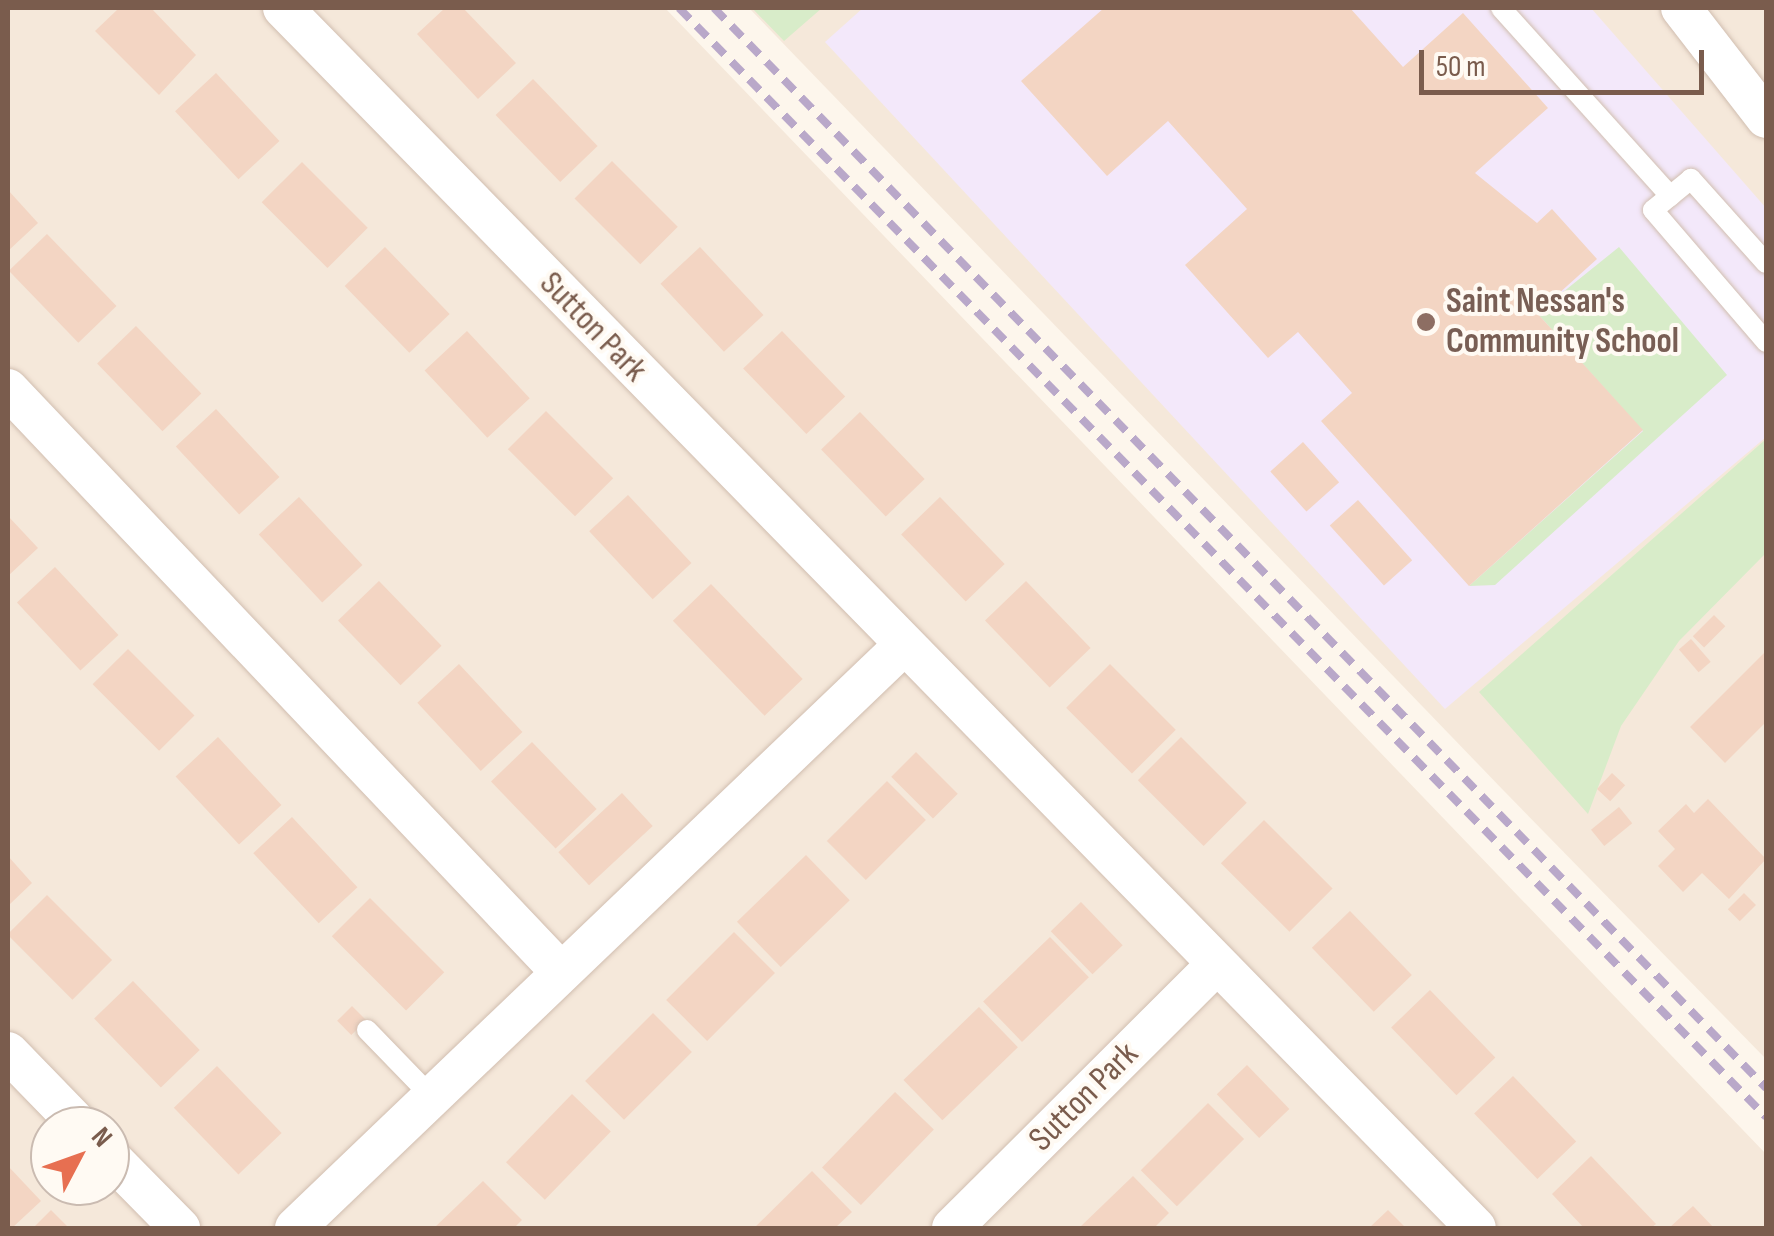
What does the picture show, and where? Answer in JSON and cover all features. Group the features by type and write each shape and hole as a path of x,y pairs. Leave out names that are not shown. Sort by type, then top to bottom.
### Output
{"street":[{"name":"Sutton Park","path":"283,8 902,648 1476,1228"},
{"path":"1680,8 1766,118"},
{"path":"8,389 558,969"},
{"path":"295,1228 558,969 902,648"},
{"name":"Sutton Park","path":"952,1228 1216,965"},
{"path":"8,1052 61,1106"},
{"path":"130,1177 180,1228"}],"lane":[{"path":"1501,8 1670,196"},
{"path":"1766,263 1758,236 1692,179 1653,210 1766,342"},
{"path":"367,1030 430,1095"}],"shaded area":[{"path":"8,8 665,8 1766,1154 1766,1228 8,1228"},
{"name":"Saint Nessan's Community School","path":"749,8 1766,8 1766,1059 1505,792"},
{"name":"Saint Nessan's Community School","path":"863,8 1591,8 1766,208 1766,437 1445,709 825,42"}],"green space":[{"path":"752,8 822,8 784,41"},
{"path":"1619,247 1727,375 1495,585 1469,586 1643,431 1537,313"},
{"path":"1766,439 1766,553 1679,641 1621,726 1588,814 1479,692"}],"building":[{"path":"119,8 151,8 196,55 159,95 95,31"},
{"path":"445,8 463,8 516,63 478,99 417,34"},
{"path":"1104,8 1350,8 1403,67 1463,13 1548,108 1475,173 1537,223 1552,209 1597,259 1537,313 1643,430 1469,586 1321,421 1352,393 1298,332 1268,358 1185,265 1247,209 1168,121 1107,176 1021,81"},
{"path":"216,73 279,141 238,179 175,111"},
{"path":"533,79 598,146 560,182 496,115"},
{"path":"612,161 678,227 640,264 575,198"},
{"path":"302,162 368,228 327,268 262,202"},
{"path":"8,190 38,223 8,251"},
{"path":"47,234 116,306 78,343 9,271"},
{"path":"385,247 450,314 409,353 345,286"},
{"path":"700,247 763,315 724,352 661,284"},
{"path":"136,326 201,394 162,431 97,364"},
{"path":"467,331 530,398 487,438 425,371"},
{"path":"782,331 845,396 806,434 743,369"},
{"path":"216,409 279,477 239,515 176,447"},
{"path":"546,411 613,478 575,516 508,449"},
{"path":"860,412 925,479 886,516 821,450"},
{"path":"1303,442 1339,482 1306,512 1270,471"},
{"path":"628,495 691,563 653,599 589,531"},
{"path":"299,497 362,565 322,603 259,535"},
{"path":"940,497 1005,564 966,601 901,535"},
{"path":"1358,500 1412,560 1384,586 1330,525"},
{"path":"8,516 38,548 8,576"},
{"path":"55,567 118,635 80,670 17,602"},
{"path":"379,581 442,646 401,685 338,621"},
{"path":"1026,581 1091,648 1050,687 985,621"},
{"path":"711,584 803,679 765,716 673,621"},
{"path":"1714,615 1725,626 1704,648 1693,636"},
{"path":"1691,639 1711,662 1699,672 1679,649"},
{"path":"128,649 194,715 159,751 93,684"},
{"path":"1766,651 1766,722 1725,763 1690,727"},
{"path":"459,664 522,732 481,771 417,703"},
{"path":"1110,664 1176,730 1132,774 1066,708"},
{"path":"218,737 281,805 239,845 176,777"},
{"path":"1181,737 1247,803 1204,846 1138,780"},
{"path":"532,742 597,809 556,848 491,782"},
{"path":"916,752 958,794 933,818 891,777"},
{"path":"1612,773 1625,785 1610,801 1597,789"},
{"path":"887,781 926,820 866,880 827,841"},
{"path":"622,793 653,826 589,885 558,852"},
{"path":"1708,799 1766,859 1729,899 1702,873 1683,892 1658,866 1675,849 1658,831 1686,804 1694,813"},
{"path":"1619,807 1632,823 1604,846 1591,830"},
{"path":"292,817 357,887 319,923 253,853"},
{"path":"1264,820 1333,889 1289,932 1221,863"},
{"path":"806,855 850,900 781,967 737,922"},
{"path":"8,856 32,883 8,906"},
{"path":"1744,893 1756,905 1740,921 1728,909"},
{"path":"47,895 112,960 72,1000 8,935"},
{"path":"370,898 444,972 406,1010 332,936"},
{"path":"1081,902 1123,945 1092,974 1051,931"},
{"path":"1350,911 1412,975 1374,1012 1312,948"},
{"path":"734,932 775,973 707,1041 666,1000"},
{"path":"1050,937 1089,977 1022,1042 983,1002"},
{"path":"133,981 200,1050 161,1088 94,1019"},
{"path":"1430,990 1495,1058 1456,1095 1391,1028"},
{"path":"352,1006 366,1020 351,1035 337,1021"},
{"path":"979,1007 1018,1047 942,1120 903,1080"},
{"path":"653,1013 692,1052 624,1120 585,1081"},
{"path":"1247,1065 1289,1109 1259,1138 1217,1094"},
{"path":"217,1066 282,1133 238,1175 174,1108"},
{"path":"1513,1076 1576,1141 1537,1179 1474,1114"},
{"path":"895,1092 934,1130 861,1205 822,1168"},
{"path":"572,1094 611,1132 545,1200 506,1162"},
{"path":"1208,1103 1244,1139 1177,1206 1141,1170"},
{"path":"1591,1156 1656,1224 1651,1228 1584,1228 1552,1194"},
{"path":"8,1166 30,1189 30,1206 36,1206 8,1228"},
{"path":"812,1171 852,1212 835,1228 754,1228"},
{"path":"1133,1176 1169,1213 1154,1228 1079,1228"},
{"path":"483,1181 522,1220 514,1228 434,1228"},
{"path":"1693,1206 1714,1228 1669,1228"},
{"path":"51,1210 69,1228 33,1228"},
{"path":"1388,1210 1406,1228 1369,1228"}],"railway":[{"path":"679,8 1766,1117"},
{"path":"714,8 1766,1088"}],"place":[{"name":"Saint Nessan's Community School","path":"1426,322"}]}
